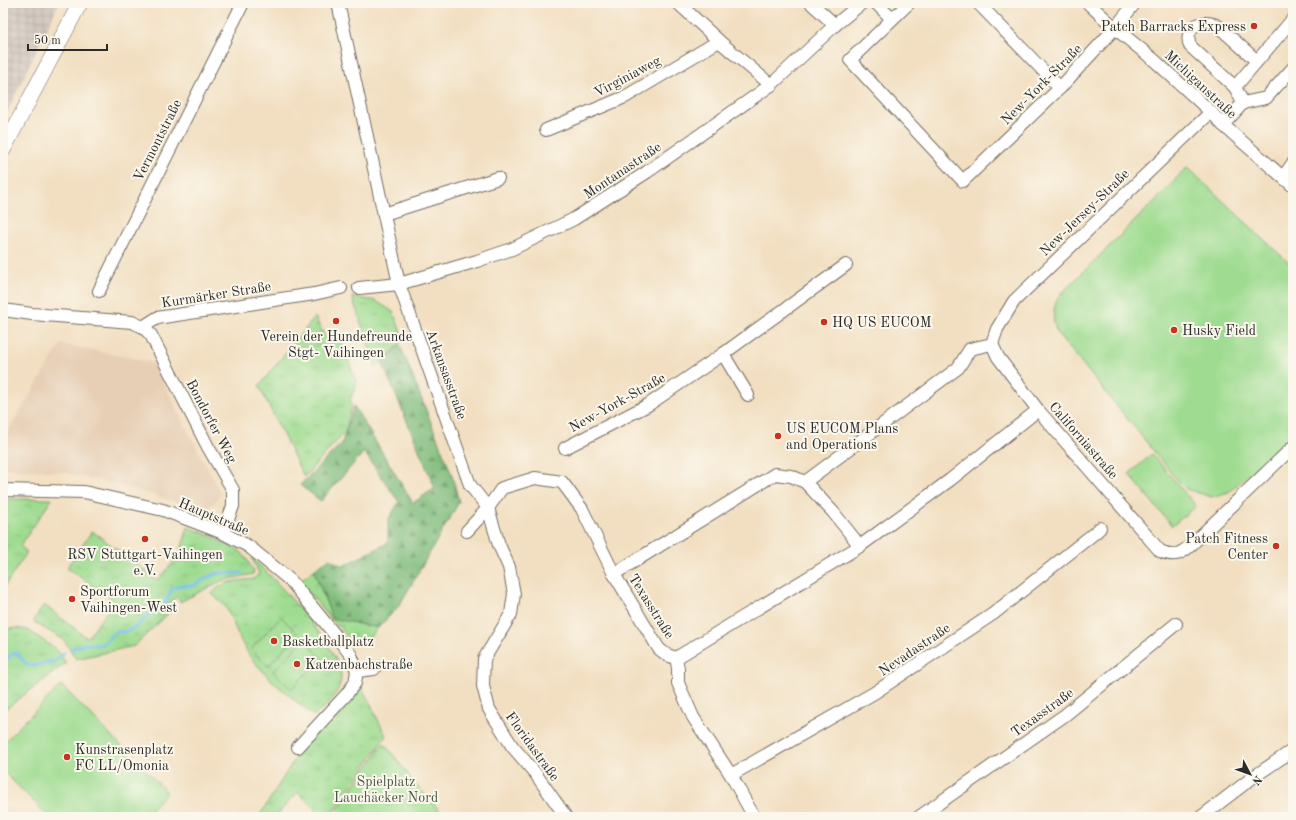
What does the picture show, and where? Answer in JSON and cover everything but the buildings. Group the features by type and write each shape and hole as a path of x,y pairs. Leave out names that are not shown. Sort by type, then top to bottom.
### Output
{"street":[{"path":"3,150 80,3"},
{"name":"Vermontstraße","path":"99,291 243,3"},
{"name":"Arkansasstraße","path":"338,3 398,284 470,484 488,508"},
{"path":"678,3 771,86"},
{"path":"811,3 835,25"},
{"name":"Montanastraße","path":"359,288 398,284 512,249 574,219 647,172 771,86 835,25 862,3"},
{"path":"876,3 892,19 909,3"},
{"path":"978,3 1060,88"},
{"name":"Michiganstraße","path":"1088,3 1115,28 1154,60 1223,125 1293,186"},
{"name":"New-York-Straße","path":"892,19 850,60 963,181 1060,88 1115,28 1134,3"},
{"path":"1235,86 1293,19"},
{"path":"1244,103 1235,86 1190,46 1188,38 1189,34 1194,27 1202,23 1210,23 1218,26 1257,61"},
{"name":"Virginiaweg","path":"546,130 625,97 719,41"},
{"path":"1223,125 1244,103 1266,98 1293,68"},
{"name":"New-Jersey-Straße","path":"992,344 997,329 1014,301 1210,112"},
{"path":"1283,177 1293,163"},
{"path":"384,214 498,178"},
{"name":"New-York-Straße","path":"566,448 648,405 723,354 846,265"},
{"name":"Kurmärker Straße","path":"143,327 157,318 306,295 341,288"},
{"path":"3,310 32,314 132,322 143,327"},
{"name":"Bondorfer Weg","path":"143,327 151,335 208,447 233,490 233,506 223,533"},
{"path":"804,482 958,368 970,349 992,344"},
{"name":"Californiastraße","path":"992,344 998,357 1038,410 1160,551 1170,555 1178,554 1191,545 1293,447"},
{"path":"723,354 748,395"},
{"path":"676,658 860,546 950,480 1038,410"},
{"path":"614,574 775,474 791,476 804,482 833,512 860,546"},
{"name":"Texasstraße","path":"488,508 502,488 535,478 562,482 582,509 614,574 659,649 667,655 676,658 678,683 693,717 731,775 754,817"},
{"name":"Hauptstraße","path":"3,490 84,492 163,510 223,533 248,546 290,581 328,625 351,655 357,671"},
{"path":"467,532 488,508"},
{"name":"Floridastraße","path":"488,508 499,545 509,567 514,594 511,614 484,659 483,686 489,709 512,746 535,773 566,817"},
{"name":"Nevadastraße","path":"731,775 871,695 993,614 1100,528"},
{"name":"Texasstraße","path":"919,817 1066,715 1176,624"},
{"path":"298,747 346,695 355,683 357,671 374,668"},
{"path":"1201,817 1252,778 1293,750"}],"shaded area":[{"path":"3,3 59,3 3,121"},
{"path":"61,344 152,362 221,494 206,512 138,490 62,472 3,468 3,440"}],"green space":[{"name":"Husky Field","path":"1187,167 1293,267 1293,434 1229,492 1211,497 1186,489 1179,482 1058,334 1054,325 1054,311 1058,297 1165,191"},
{"path":"352,297 376,301 393,312 404,340 376,367"},
{"path":"315,317 327,341 332,342 340,337 357,384 350,400 352,404 345,432 304,477 259,386"},
{"path":"400,345 452,475 459,502 399,606 378,628 332,618 314,570 329,559 343,566 388,543 388,520 399,502 364,452 321,501 300,485 342,443 354,406 413,503 435,488 382,362"},
{"path":"1152,454 1196,506 1172,526 1129,474"},
{"path":"3,499 52,499 20,546 27,552 3,589"},
{"path":"188,527 204,533 240,551 254,572 253,574 221,581 180,602 178,596 168,604 171,611 134,646 76,659 64,640 34,622 44,605 87,638 115,601 67,568 92,531 158,580 179,556"},
{"path":"252,558 305,614 331,650 339,665 341,677 338,689 328,704 314,716 272,681 251,658 242,643 226,607 212,594 216,589 231,582 254,579 259,573"},
{"path":"314,570 332,618 378,628 369,638 353,642 331,619 299,581"},
{"path":"281,617 298,634 268,666 251,649"},
{"path":"16,628 28,630 57,650 66,663 3,711 3,633 7,629"},
{"path":"304,640 322,658 291,689 273,671"},
{"path":"360,683 386,736 330,817 323,817 298,792 275,817 259,817 297,755"},
{"name":"Kunstrasenplatz FC LL/Omonia","path":"61,685 167,792 143,817 49,817 3,771 3,743"},
{"name":"Spielplatz Lauchäcker Nord","path":"384,743 414,782 445,817 346,817 338,809"}],"waterway":[{"path":"71,649 85,644 102,645 114,633 118,631 124,632 130,630 162,607 172,589 176,587 181,585 192,586 215,574 242,573"},
{"path":"3,663 14,653 17,653 25,663 34,666 54,662 64,653"}],"place":[{"name":"Patch Barracks Express","path":"1254,26"},
{"name":"Verein der Hundefreunde Stgt- Vaihingen","path":"336,321"},
{"name":"HQ US EUCOM","path":"824,322"},
{"name":"Husky Field","path":"1174,330"},
{"name":"US EUCOM Plans and Operations","path":"778,436"},
{"name":"RSV Stuttgart-Vaihingen e.V.","path":"145,539"},
{"name":"Patch Fitness Center","path":"1276,546"},
{"name":"Sportforum Vaihingen-West","path":"72,599"},
{"name":"Basketballplatz","path":"274,641"},
{"name":"Katzenbachstraße","path":"297,664"},
{"name":"Kunstrasenplatz FC LL/Omonia","path":"67,757"}]}
